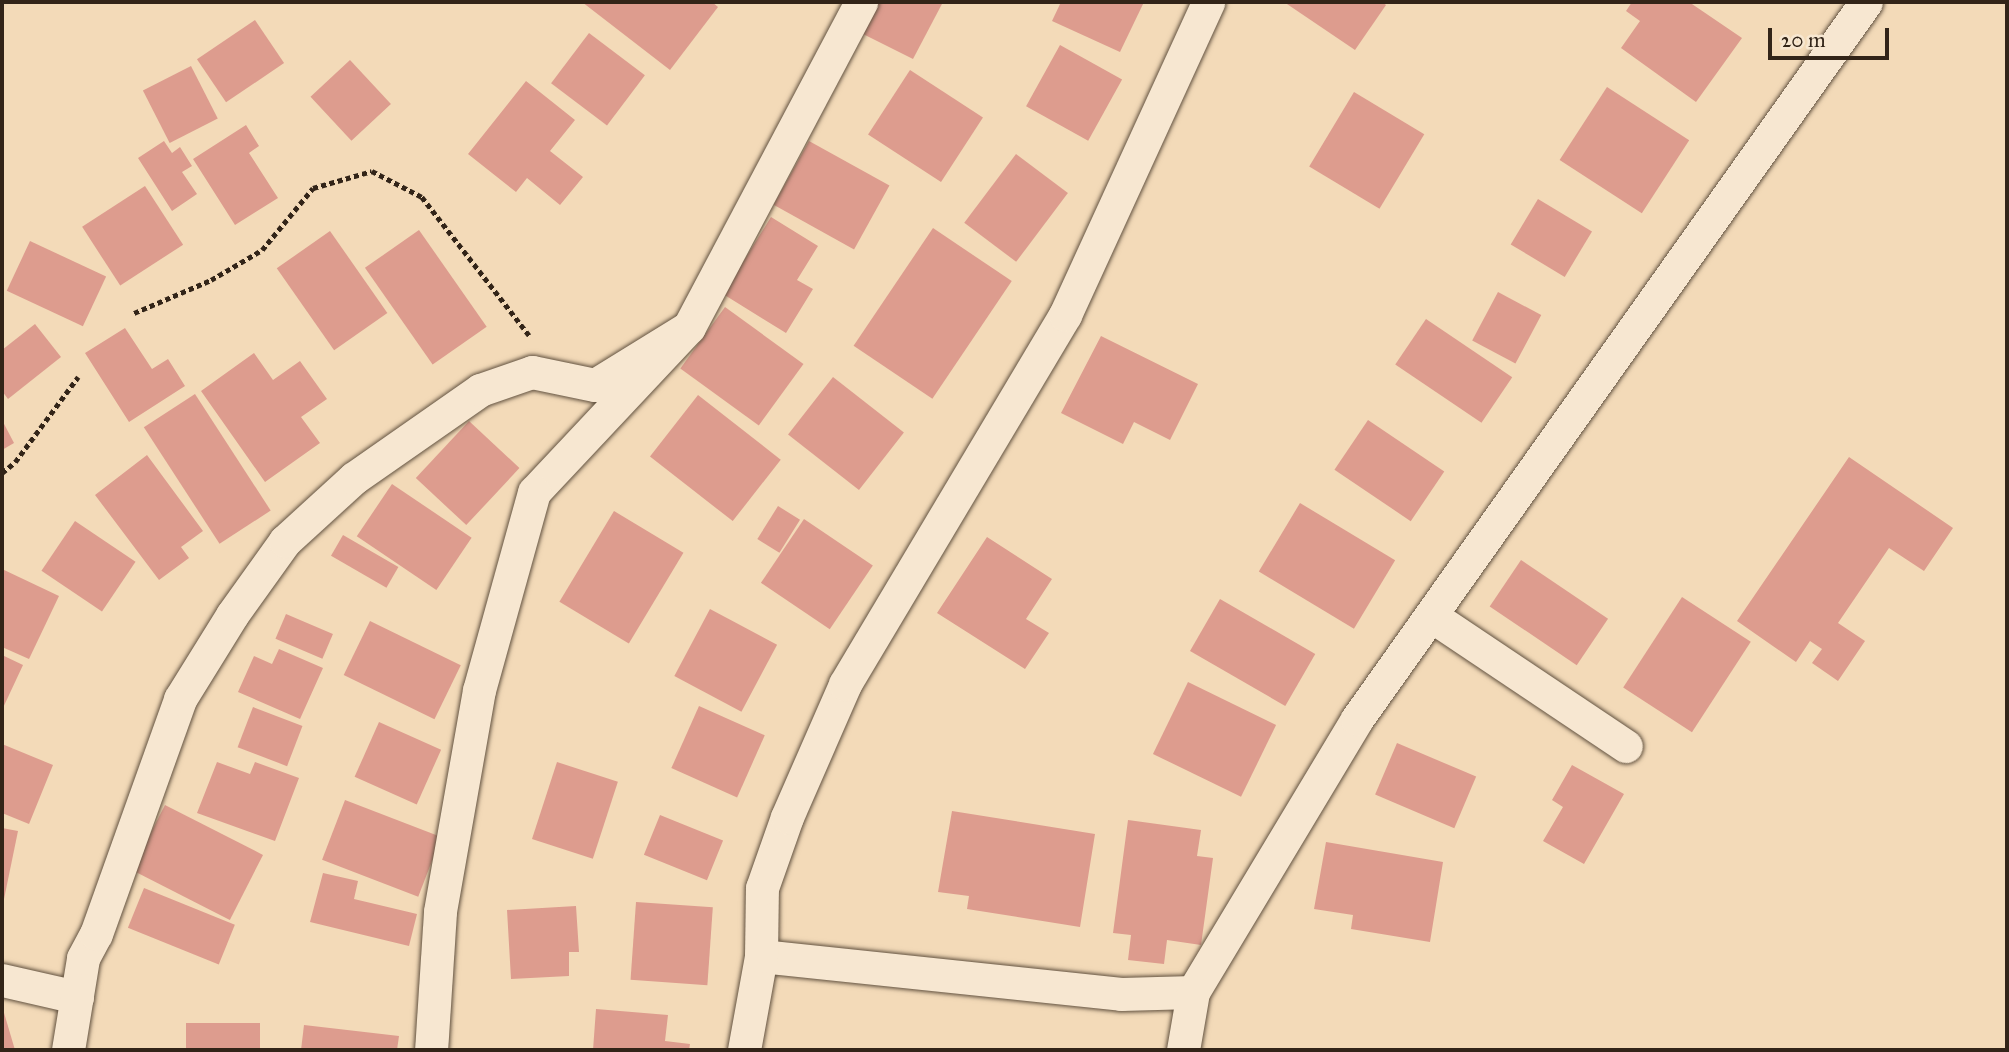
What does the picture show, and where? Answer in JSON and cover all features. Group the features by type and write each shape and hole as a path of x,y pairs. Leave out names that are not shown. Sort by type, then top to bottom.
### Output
{"street":[{"path":"431,1050 440,912 479,690 534,492 689,327 861,2"},
{"path":"744,1050 761,956 762,888 787,817 845,684 1065,315 1208,2"},
{"path":"1183,1050 1193,992 1357,719 1433,617 1866,2"},
{"path":"68,1050 83,958 96,934 180,699 232,615 285,541 354,478 481,390 532,372 595,385 689,327"},
{"path":"1433,617 1626,746"},
{"path":"761,956 1121,994 1193,992"},
{"path":"2,980 77,997"}],"path":[{"path":"134,313 211,280 262,250 313,188 372,171 422,197 471,255 560,378"},
{"path":"2,473 15,462 78,377"}],"building":[{"path":"582,2 712,2 718,7 670,70"},
{"path":"874,2 943,2 913,59 859,32"},
{"path":"1061,2 1144,2 1120,52 1052,21"},
{"path":"1284,2 1382,2 1386,5 1355,50"},
{"path":"1632,2 1689,2 1742,38 1696,102 1621,48 1640,21 1626,11"},
{"path":"255,20 284,63 226,102 197,59"},
{"path":"589,33 645,75 607,125 551,83"},
{"path":"1060,45 1122,79 1088,141 1026,106"},
{"path":"350,60 391,104 351,141 311,97"},
{"path":"191,66 218,119 170,143 143,91"},
{"path":"910,70 983,117 941,182 868,135"},
{"path":"526,81 575,120 550,151 583,177 560,205 527,178 516,192 468,154"},
{"path":"1607,87 1689,140 1642,213 1560,160"},
{"path":"1354,92 1424,134 1379,209 1309,167"},
{"path":"246,125 259,146 249,153 278,198 235,225 193,159"},
{"path":"164,141 172,153 180,147 192,166 182,172 197,194 172,211 138,158"},
{"path":"809,141 889,186 854,249 774,205"},
{"path":"1016,154 1068,193 1016,262 964,223"},
{"path":"145,186 183,245 120,286 82,227"},
{"path":"1538,199 1592,231 1565,277 1511,244"},
{"path":"771,217 818,246 797,280 813,289 786,333 723,294"},
{"path":"933,228 1012,281 932,399 854,346"},
{"path":"419,230 487,327 433,365 365,268"},
{"path":"330,231 387,313 334,350 277,268"},
{"path":"30,241 106,276 83,326 7,291"},
{"path":"1498,292 1541,315 1515,364 1472,341"},
{"path":"725,307 803,364 759,426 680,368"},
{"path":"1426,319 1512,377 1481,423 1395,365"},
{"path":"35,324 61,357 8,399 2,391 2,350"},
{"path":"125,328 152,369 168,359 185,386 129,422 85,353"},
{"path":"1101,336 1198,384 1170,440 1134,422 1123,444 1061,413"},
{"path":"254,353 273,380 300,361 327,399 301,417 320,443 265,482 201,391"},
{"path":"833,377 904,432 859,490 788,435"},
{"path":"195,394 271,511 220,544 144,427"},
{"path":"698,395 781,460 733,521 650,456"},
{"path":"2,420 14,443 2,450"},
{"path":"1368,420 1444,471 1411,521 1334,470"},
{"path":"469,421 519,468 466,525 416,478"},
{"path":"147,455 203,531 181,547 189,558 159,580 95,495"},
{"path":"1849,457 1953,528 1924,571 1889,548 1838,623 1865,641 1838,681 1812,663 1822,649 1810,641 1796,662 1737,621"},
{"path":"392,484 472,538 436,590 357,536"},
{"path":"1300,503 1395,560 1354,629 1259,572"},
{"path":"778,506 800,520 779,553 757,539"},
{"path":"614,511 683,553 629,644 559,602"},
{"path":"804,519 873,565 830,629 761,583"},
{"path":"75,521 136,562 102,612 41,571"},
{"path":"343,535 398,567 386,588 331,556"},
{"path":"987,537 1052,579 1026,619 1049,633 1025,669 937,613"},
{"path":"1521,560 1608,619 1577,665 1490,606"},
{"path":"2,569 59,596 29,659 2,647"},
{"path":"1682,597 1751,642 1692,732 1623,688"},
{"path":"1220,599 1315,654 1285,706 1190,651"},
{"path":"710,609 777,645 741,712 674,676"},
{"path":"286,614 333,634 322,659 275,639"},
{"path":"370,621 461,665 434,719 344,675"},
{"path":"279,649 323,668 300,719 238,692 254,656 272,664"},
{"path":"2,655 23,665 2,710"},
{"path":"1188,682 1276,725 1241,797 1153,754"},
{"path":"699,706 765,735 737,797 671,768"},
{"path":"253,707 302,726 287,766 238,747"},
{"path":"379,722 441,750 417,804 355,777"},
{"path":"1397,743 1476,777 1454,828 1375,795"},
{"path":"2,744 53,765 29,824 2,813"},
{"path":"217,762 250,774 255,762 299,778 275,841 197,813"},
{"path":"557,762 618,782 593,859 532,839"},
{"path":"1572,765 1624,794 1584,864 1543,841 1563,807 1552,800"},
{"path":"345,800 441,837 418,897 322,860"},
{"path":"165,805 263,855 230,920 132,870"},
{"path":"952,811 1095,834 1080,927 967,909 969,896 938,892"},
{"path":"660,815 723,840 707,880 644,855"},
{"path":"1128,820 1201,830 1197,856 1213,858 1201,945 1167,940 1164,964 1128,960 1131,935 1113,933"},
{"path":"2,828 18,831 3,904 2,904"},
{"path":"1326,842 1443,862 1430,942 1351,929 1353,915 1314,909"},
{"path":"323,873 358,881 354,899 417,914 409,946 310,922"},
{"path":"144,888 235,925 219,965 128,928"},
{"path":"636,902 713,907 707,985 631,980"},
{"path":"576,906 579,952 569,952 569,976 511,979 507,910"},
{"path":"2,1006 15,1050 2,1050"},
{"path":"596,1009 668,1015 665,1041 690,1044 689,1050 593,1050"},
{"path":"186,1023 260,1023 260,1050 186,1050"},
{"path":"304,1025 399,1036 397,1050 301,1050"}]}
